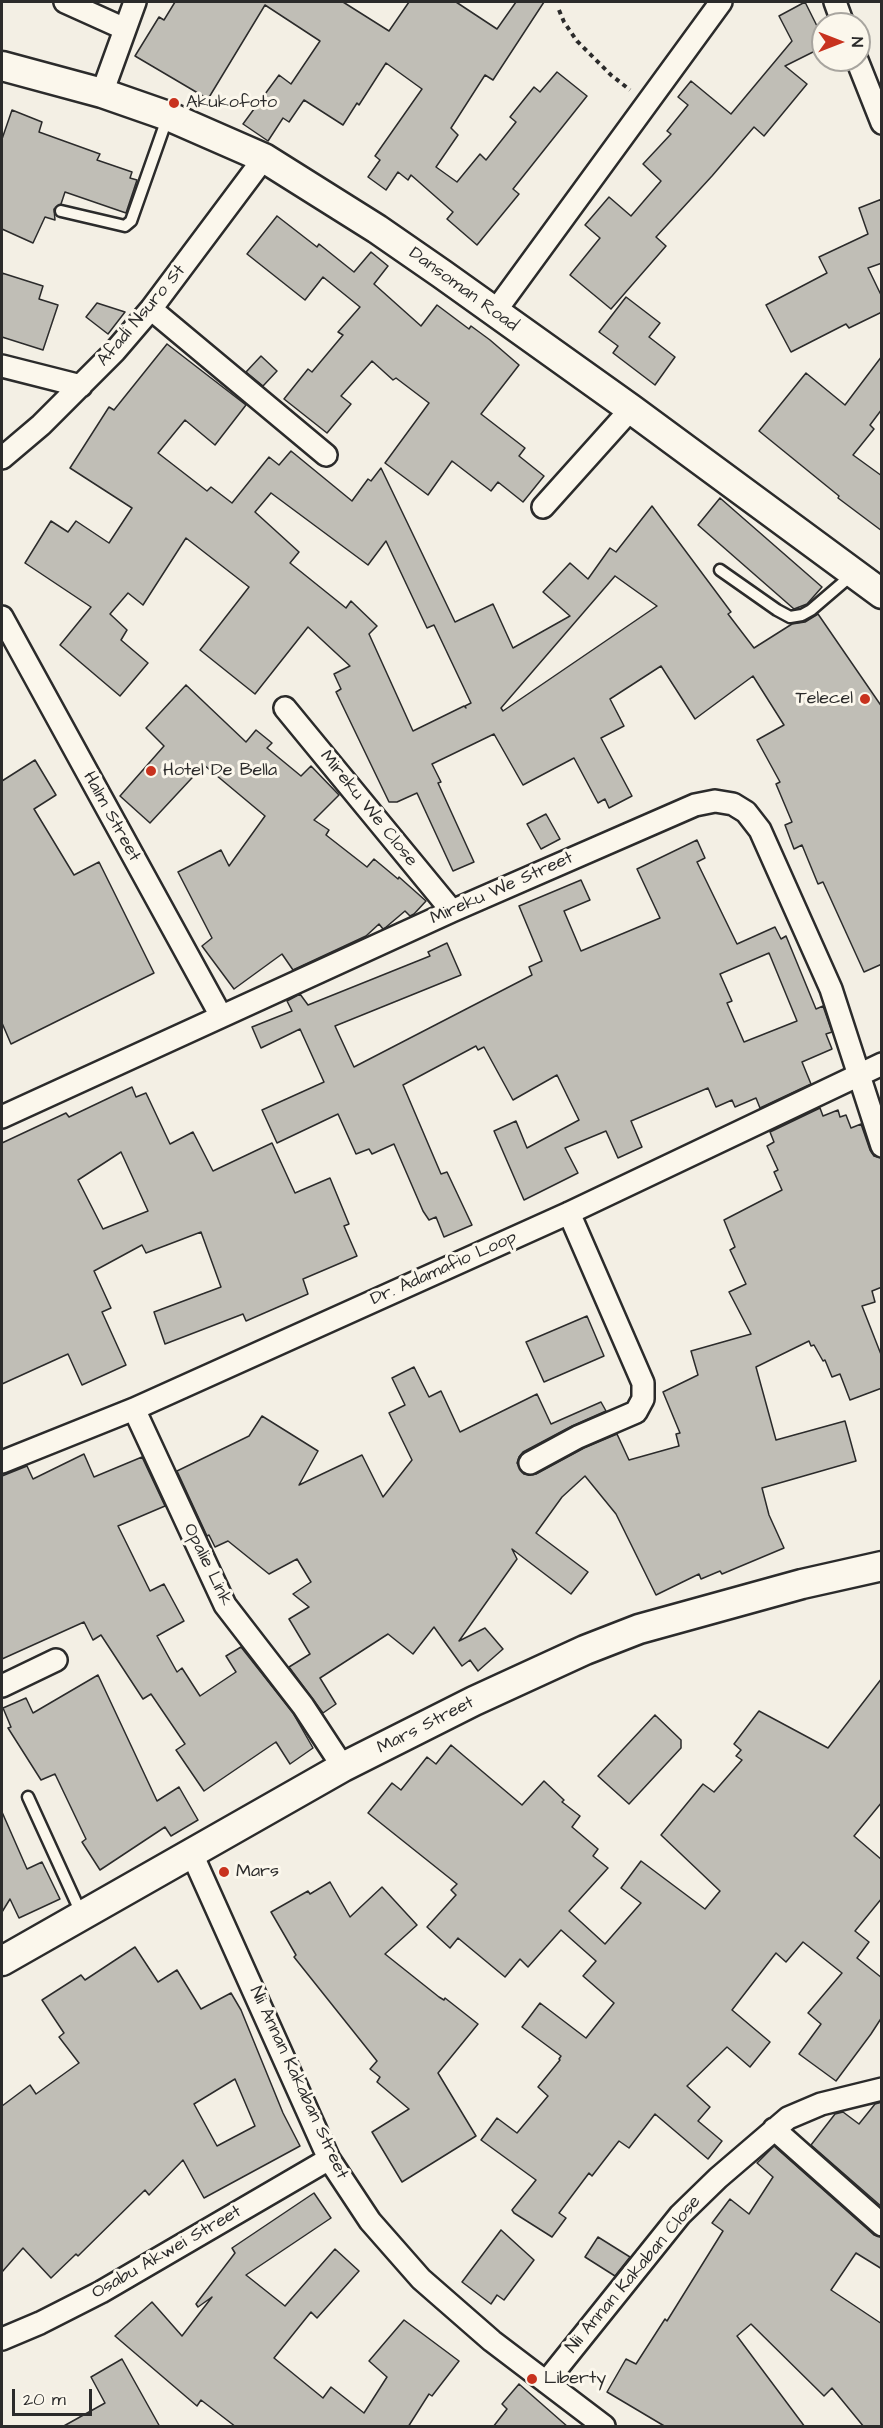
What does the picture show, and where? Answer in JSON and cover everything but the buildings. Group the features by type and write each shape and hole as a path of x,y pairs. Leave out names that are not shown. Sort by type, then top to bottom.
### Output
{"main road":[{"name":"Dansoman Road","path":"2,66 102,93 168,116 264,158 377,229 631,409 882,594"},
{"name":"Mars Street","path":"2,1961 343,1767 585,1650 639,1629 802,1584 882,1566"}],"street":[{"path":"65,2 125,29"},
{"path":"102,93 135,2"},
{"path":"494,313 721,2"},
{"path":"862,72 882,123"},
{"name":"Afadi Nsuro St","path":"2,458 41,425 81,386 151,309 264,158"},
{"path":"151,309 326,455"},
{"path":"2,366 81,386"},
{"path":"543,507 631,409"},
{"name":"Halm Street","path":"2,617 221,1016"},
{"name":"Mireku We Close","path":"285,708 452,911"},
{"name":"Mireku We Street","path":"2,1117 452,911 695,805 715,801 733,804 746,812 760,830 831,989 882,1146"},
{"name":"Dr. Adamafio Loop","path":"2,1462 134,1409 569,1213 882,1064"},
{"path":"530,1463 578,1437 636,1412 643,1399 644,1383 569,1213"},
{"name":"Opalie Link","path":"134,1409 225,1605 298,1698 343,1767"},
{"path":"2,1686 56,1660"},
{"name":"Nii Annan Kakaban Street","path":"192,1854 329,2160 370,2221 421,2279 492,2340 604,2427"},
{"name":"Nii Annan Kakaban Close","path":"546,2382 680,2216 718,2178 774,2129 788,2118 821,2103 882,2089"},
{"path":"774,2129 882,2225"},
{"name":"Osabu Akwei Street","path":"2,2339 40,2323 101,2292 329,2160"}],"lane":[{"path":"61,212 125,226 131,222 168,116"},
{"path":"720,570 790,617 802,615 811,610 853,573"},
{"path":"28,1797 83,1916"}],"path":[{"path":"559,10 577,41 597,62 627,88 650,99"}],"place":[{"name":"Akukofoto","path":"174,103"},
{"name":"Telecel","path":"865,699"},
{"name":"Hotel De Bella","path":"151,771"},
{"name":"Mars","path":"224,1872"},
{"name":"Liberty","path":"532,2379"}]}
